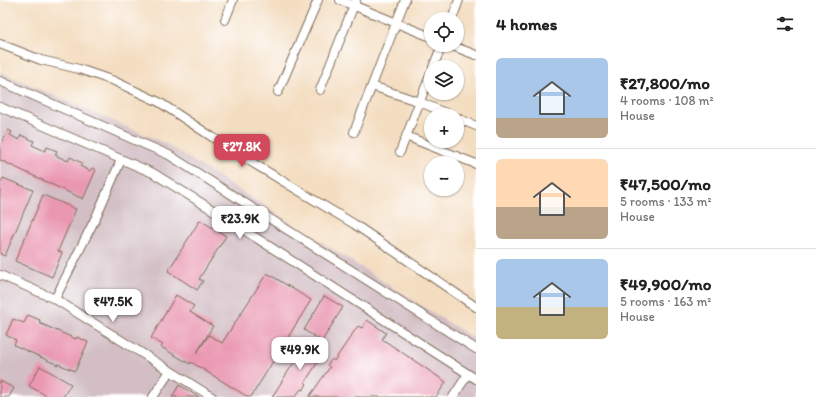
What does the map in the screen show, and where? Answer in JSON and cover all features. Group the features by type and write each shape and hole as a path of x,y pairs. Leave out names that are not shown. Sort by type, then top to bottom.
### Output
{"street":[{"path":"225,20 233,0"},
{"path":"278,92 318,0"},
{"path":"340,0 355,3 396,23 424,34"},
{"path":"354,132 405,0"},
{"path":"455,12 459,0"},
{"path":"320,90 355,3"},
{"path":"0,44 41,60 79,69 114,80 159,102 238,154 354,224 476,307"},
{"path":"464,50 476,55"},
{"path":"0,81 169,155 476,349"},
{"path":"372,86 434,108"},
{"path":"400,152 424,91"},
{"path":"0,107 153,173 476,379"},
{"path":"464,121 476,126"},
{"path":"406,136 476,164"},
{"path":"55,299 96,217 121,160"},
{"path":"0,275 55,299 212,397"},
{"path":"153,397 170,371"},
{"path":"453,397 468,374"}],"shaded area":[{"path":"0,72 166,144 476,340 476,397 0,397"}],"building":[{"path":"8,130 12,132 10,135 19,140 21,135 34,141 32,145 45,151 47,147 57,151 55,155 68,161 70,157 82,163 80,166 90,171 92,168 96,170 83,199 0,160 0,148"},
{"path":"3,178 33,190 5,256 0,254 0,185"},
{"path":"43,195 76,209 58,251 62,253 52,277 15,261"},
{"path":"200,220 226,236 199,279 203,281 197,290 168,271"},
{"path":"267,273 311,300 251,397 248,397 191,362 190,364 161,347 163,345 151,338 176,295 194,306 190,312 213,326 196,354 209,335 222,343"},
{"path":"324,296 343,307 322,341 304,330"},
{"path":"28,315 40,320 39,323 76,339 77,337 88,342 75,371 14,345 16,340 6,335 13,319 24,323"},
{"path":"367,320 386,333 382,339 446,382 436,397 309,397 330,367 327,365 332,359 334,361 358,326 362,328"},
{"path":"308,340 325,351 305,382 307,384 295,397 272,397"},
{"path":"40,366 71,384 63,397 49,397 29,386"},
{"path":"0,381 14,388 9,397 0,397"},
{"path":"179,385 199,397 172,397"}]}
